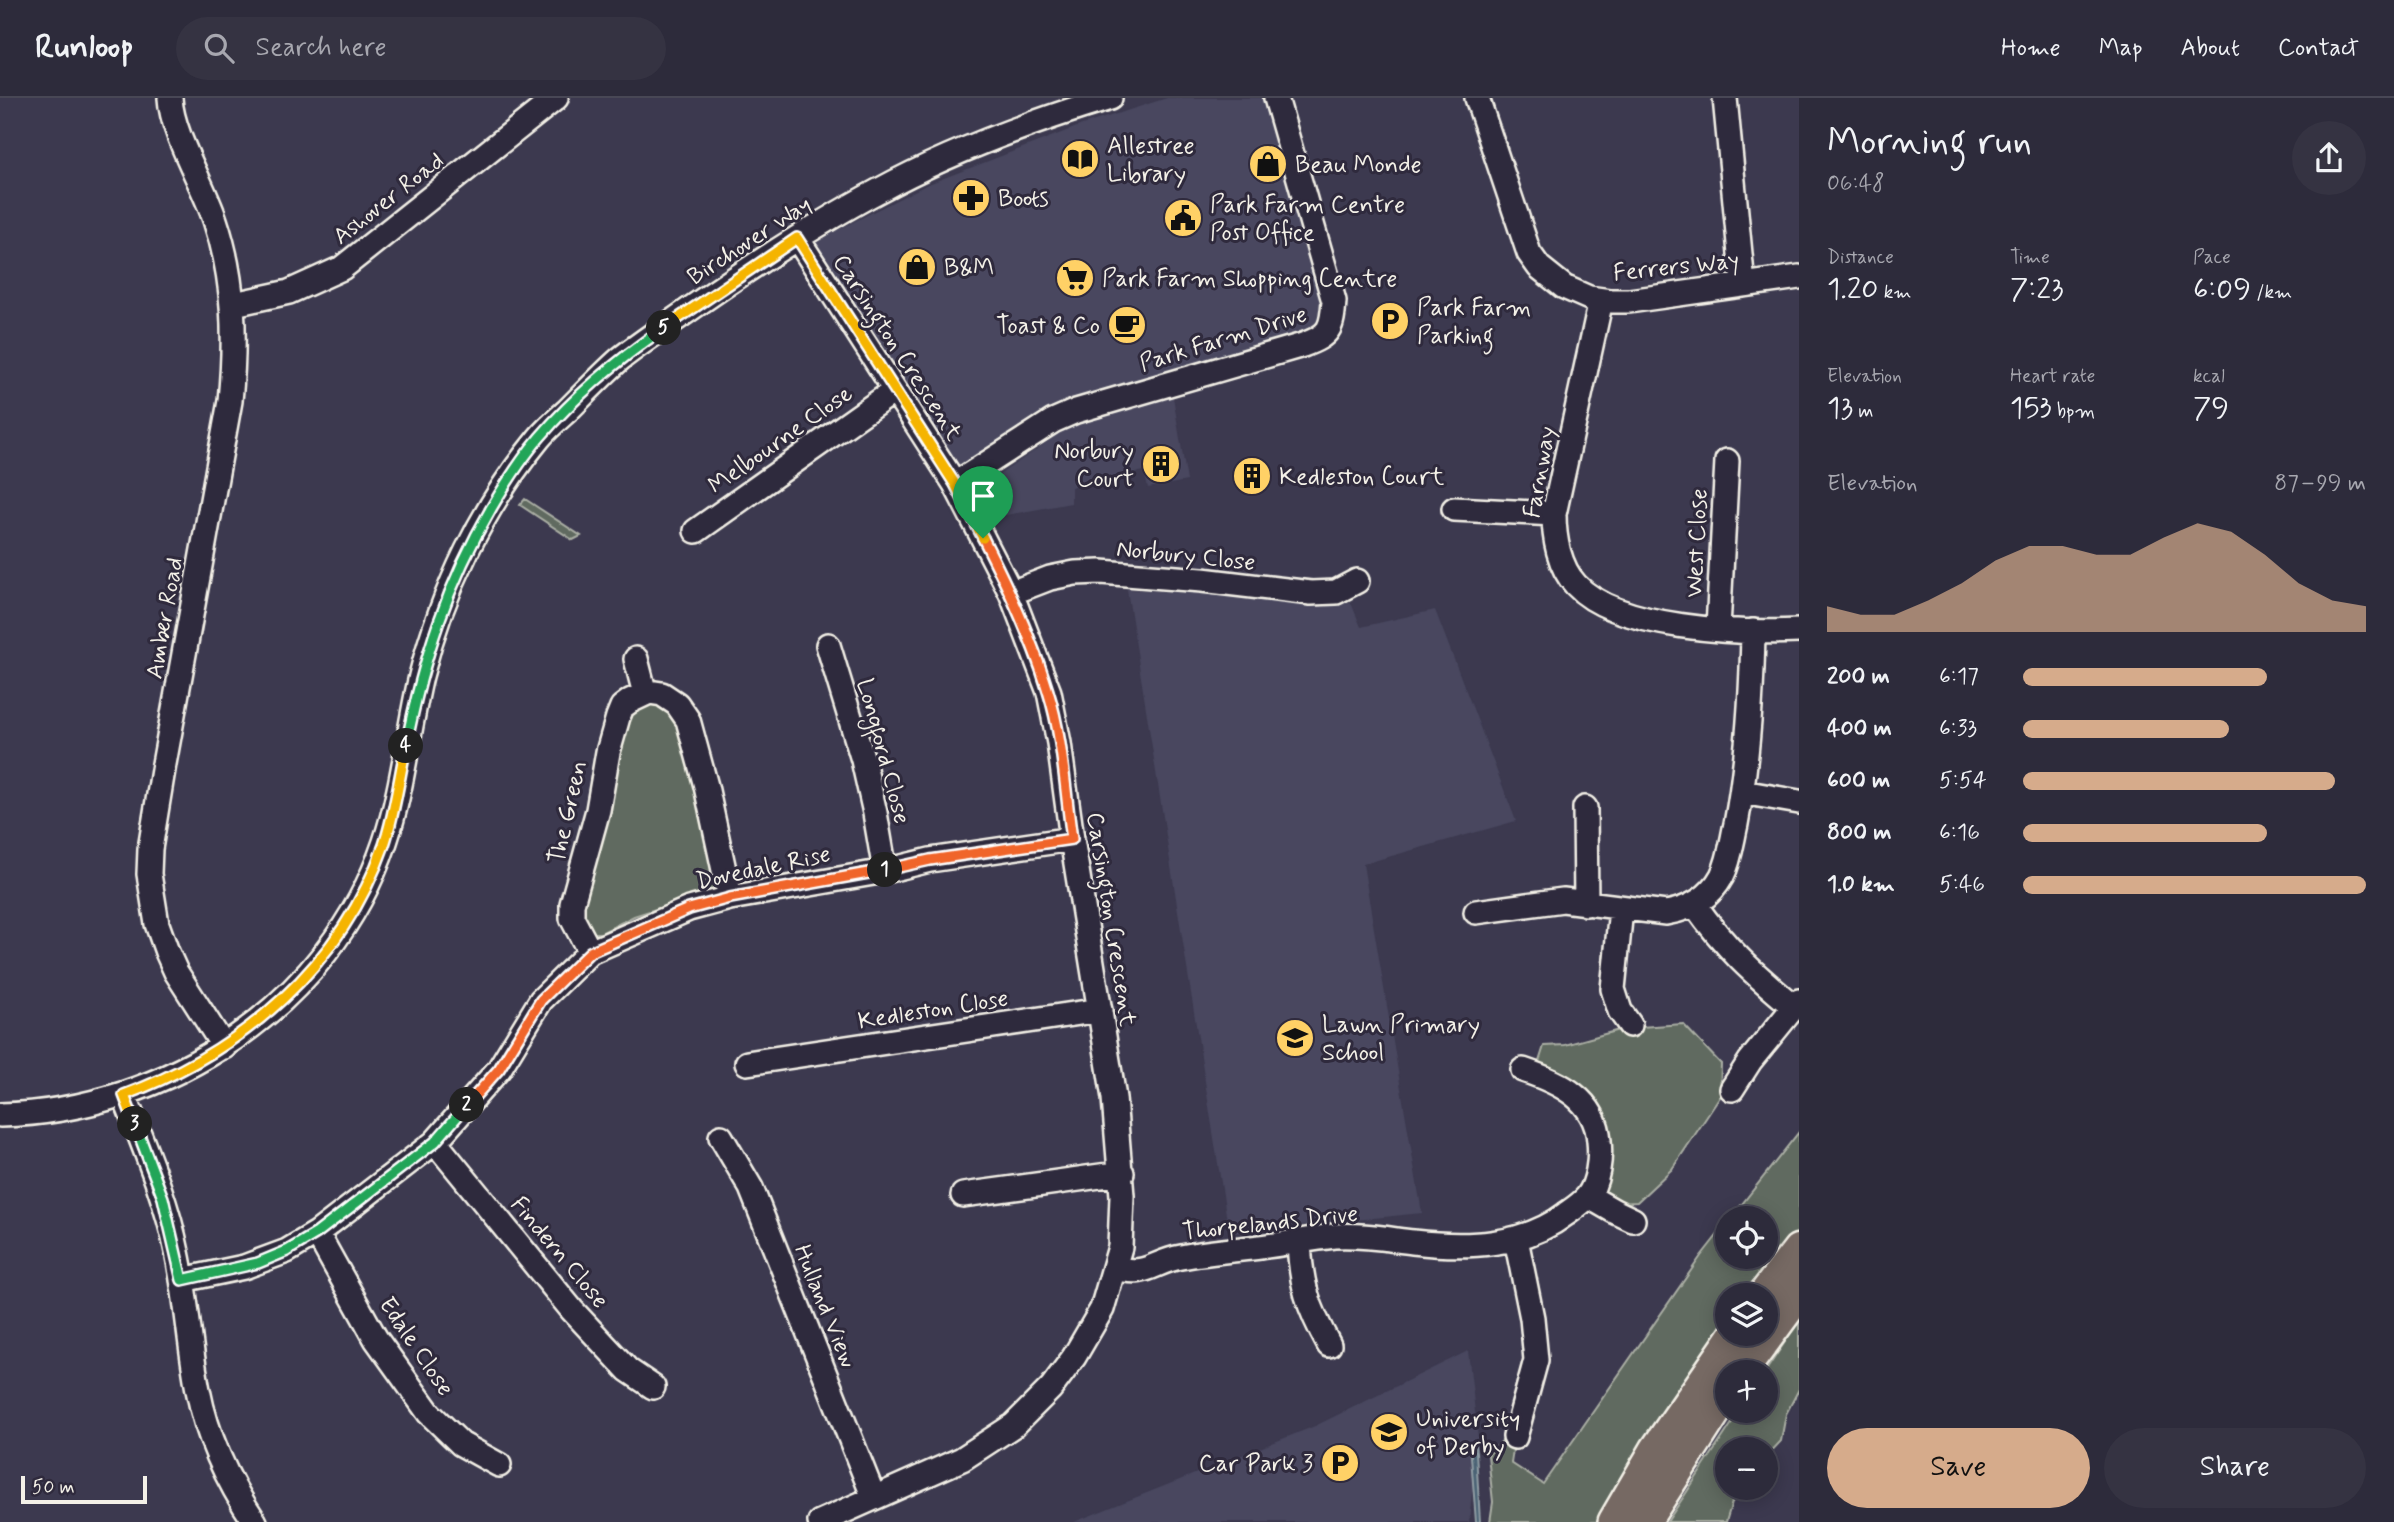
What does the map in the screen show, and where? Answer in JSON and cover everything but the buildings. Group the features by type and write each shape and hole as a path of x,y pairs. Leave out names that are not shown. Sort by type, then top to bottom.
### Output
{"highway":[{"path":"1774,1283 1799,1251"},
{"path":"1749,1360 1799,1292"},
{"path":"1615,1522 1657,1450 1729,1346"},
{"path":"1643,1522 1715,1410"}],"street":[{"name":"Amber Road","path":"170,98 177,126 202,186 224,251 234,304 234,363 230,401 163,764 150,849 149,874 157,924 167,952 176,972 223,1047"},
{"name":"Ashover Road","path":"234,304 289,292 342,268 556,98"},
{"name":"Birchover Way","path":"0,1115 61,1110 124,1095 164,1079 223,1047 268,1013 303,980 354,909 383,846 422,673 441,613 472,542 505,486 540,437 620,360 797,238 877,191 937,162 1073,109 1111,98"},
{"name":"Park Farm Drive","path":"955,484 1053,421 1076,411 1303,345 1328,332 1333,320 1334,301 1276,98"},
{"name":"Ferrers Way","path":"1478,98 1533,260 1564,287 1601,300 1629,301 1799,277"},
{"path":"1725,98 1743,285"},
{"name":"Carsington Crescent","path":"797,238 955,484 1011,593 1049,692 1114,1098 1122,1173 1122,1230 1115,1268 1094,1326 1051,1388 1014,1425 962,1459 820,1522"},
{"name":"Farnway","path":"1601,300 1554,514 1554,528 1561,559 1575,584 1587,595 1616,611 1636,618 1753,631 1799,631"},
{"name":"Melbourne Close","path":"696,531 894,391"},
{"name":"West Close","path":"1718,628 1727,461"},
{"path":"1454,509 1554,514"},
{"name":"Norbury Close","path":"1011,593 1050,578 1088,573 1191,579 1311,593 1336,592 1357,581"},
{"path":"1476,912 1555,901 1666,913 1695,905 1708,894 1722,876 1730,856 1742,792 1750,713 1753,631"},
{"name":"Longford Close","path":"828,645 863,760 885,871"},
{"path":"636,659 645,694 662,694 677,704 688,720 706,786 730,898"},
{"name":"The Green","path":"590,952 572,918 572,904 598,810 608,752 618,718 622,707 645,694"},
{"path":"1742,792 1799,802"},
{"path":"1586,808 1586,904"},
{"name":"Dovedale Rise","path":"182,1280 258,1263 287,1251 317,1233 435,1142 499,1069 541,1000 590,952 689,909 730,898 885,871 930,860 1072,839"},
{"path":"1695,905 1730,951 1797,1004 1750,1061 1732,1089"},
{"path":"1621,909 1613,989 1620,1011 1630,1025"},
{"name":"Kedleston Close","path":"747,1063 775,1070 1100,1010"},
{"path":"1523,1070 1572,1091 1587,1107 1599,1132 1600,1147 1596,1177 1588,1196 1633,1220"},
{"path":"124,1095 163,1198 182,1280 199,1392 206,1418 223,1466 255,1522"},
{"name":"Hulland View","path":"721,1137 751,1188 874,1498"},
{"name":"Findern Close","path":"435,1142 572,1310 628,1370 653,1387"},
{"path":"963,1195 1122,1173"},
{"name":"Thorpelands Drive","path":"1115,1268 1142,1272 1178,1257 1336,1236 1451,1245 1516,1239 1553,1224 1588,1196"},
{"name":"Edale Close","path":"317,1233 376,1339 429,1413 461,1444 499,1465"},
{"path":"1515,1437 1544,1368 1516,1239"},
{"path":"1299,1242 1304,1289 1314,1318 1329,1345"}],"shaded area":[{"name":"Park Farm Shopping Centre","path":"1167,98 1268,98 1327,311 1314,332 1064,416 958,469 810,244 926,185 1082,125"},
{"path":"1172,391 1187,481 1148,488 1144,471 1071,487 1071,503 985,519 974,500 979,493 987,483 1049,441 1051,432"},
{"path":"525,499 581,536 573,540 520,505"},
{"name":"Lawn Primary School","path":"1127,589 1351,603 1361,627 1435,610 1516,821 1363,864 1422,1213 1229,1233"},
{"path":"659,701 677,717 699,797 716,884 709,892 634,916 601,933 593,933 586,929 579,908 626,712"},
{"path":"1683,1024 1721,1064 1720,1097 1672,1169 1637,1202 1616,1203 1600,1186 1608,1131 1537,1068 1544,1046 1565,1045 1626,1028"},
{"path":"1799,1132 1799,1238 1778,1266 1778,1206 1740,1206"},
{"path":"1715,1238 1715,1269 1776,1269 1765,1283 1715,1283 1715,1346 1719,1346 1606,1522 1490,1522 1493,1502 1488,1455 1505,1438 1515,1437 1511,1463 1543,1484"},
{"path":"1799,1321 1799,1389 1786,1414 1781,1441 1778,1444 1778,1437 1723,1437 1732,1423 1778,1423 1778,1360 1773,1360"},
{"name":"University of Derby","path":"1468,1351 1478,1438 1469,1522 1074,1522 1315,1426"},
{"path":"1474,1442 1480,1522 1476,1522 1470,1443"},
{"path":"1715,1449 1715,1500 1734,1500 1726,1522 1667,1522"}],"place":[{"name":"Allestree Library","path":"1080,159"},
{"name":"Beau Monde","path":"1268,164"},
{"name":"Boots","path":"971,198"},
{"name":"Park Farm Centre Post Office","path":"1183,218"},
{"name":"B&M","path":"917,267"},
{"name":"Park Farm Shopping Centre","path":"1075,278"},
{"name":"Park Farm Parking","path":"1390,321"},
{"name":"Toast & Co","path":"1127,325"},
{"name":"Norbury Court","path":"1161,464"},
{"name":"Kedleston Court","path":"1252,476"},
{"name":"Lawn Primary School","path":"1295,1038"},
{"name":"University of Derby","path":"1389,1432"},
{"name":"Car Park 3","path":"1340,1463"}],"route":[{"path":"797,238 955,484 983,538 1011,593 1049,692 1072,839 930,860 885,871 730,898 689,909 590,952 541,1000 499,1069 435,1142 317,1233 287,1251 244,1267 182,1280 163,1198 124,1095 164,1079 223,1047 288,995 337,936 364,890 383,846 422,673 454,580 472,542 505,486 540,437 599,379 643,343 797,238"}]}
